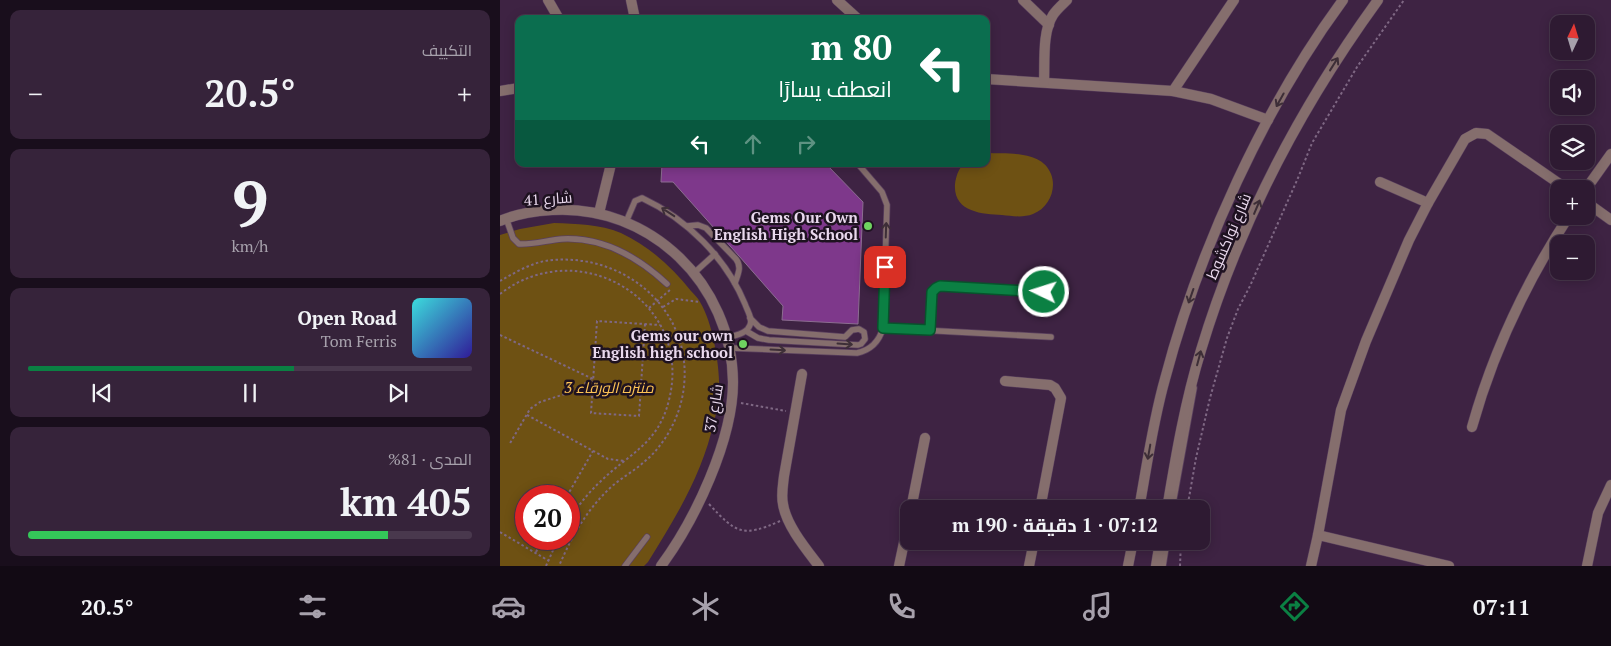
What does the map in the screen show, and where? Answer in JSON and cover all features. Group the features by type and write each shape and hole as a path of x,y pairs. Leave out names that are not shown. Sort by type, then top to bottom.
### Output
{"street":[{"path":"548,0 556,15"},
{"path":"631,0 634,15"},
{"path":"837,0 854,15"},
{"path":"1023,0 1048,25"},
{"path":"1044,82 1048,25 1058,8 1067,0"},
{"path":"1173,91 1234,0"},
{"name":"شارع نواكشوط","path":"1141,500 1164,381 1200,269 1219,223 1268,120 1313,44 1344,0"},
{"name":"شارع نواكشوط","path":"1169,500 1176,458 1201,349 1226,279 1265,186 1293,131 1338,58 1378,0"},
{"path":"990,79 1173,91 1211,99 1268,120"},
{"path":"500,92 515,89"},
{"path":"1311,566 1341,410 1379,307 1428,203 1465,139 1476,133 1488,134 1554,180"},
{"path":"1592,180 1611,154"},
{"path":"599,213 610,167"},
{"path":"1380,182 1428,203"},
{"path":"1595,208 1611,220"},
{"name":"شارع 41","path":"503,219 524,214 561,210 599,213"},
{"name":"شارع 37","path":"599,213 646,231 680,257 694,273 711,298 729,343 733,384 732,402 720,450 690,522 661,566"},
{"path":"1472,427 1487,378 1506,331 1528,285 1564,225"},
{"path":"802,374 782,490 782,504 787,518 818,566"},
{"path":"1005,381 1050,385 1059,393 1061,398 1042,500"},
{"path":"913,500 925,438"},
{"path":"1587,566 1598,513 1611,485"},
{"path":"1318,535 1449,566"},
{"path":"899,566 902,550"},
{"path":"1029,566 1032,550"},
{"path":"1128,566 1131,550"},
{"path":"1156,566 1159,550"}],"lane":[{"path":"729,343 857,353 871,348 877,342 883,328 887,205 882,192 861,167"},
{"path":"626,222 635,201 642,198 687,226 715,254 735,283 750,318 751,325 746,331 729,343"},
{"path":"503,219 513,238 520,244 566,239 585,240 603,244 638,260 653,270 667,284"},
{"path":"687,226 698,225 706,228 736,258 740,270 735,283"},
{"path":"694,273 715,254"},
{"path":"930,330 932,292 940,286 1063,293"},
{"path":"746,331 758,338 769,340 858,345 864,342 865,339 864,332 856,328 844,337 772,332 759,327 750,318"},
{"path":"883,328 1051,337"},
{"path":"1174,500 1194,394 1193,380"},
{"path":"625,566 647,537"},
{"path":"1163,566 1166,550"}],"path":[{"path":"1189,500 1210,398 1227,338 1238,309 1250,286 1312,143 1357,67 1404,0"},
{"path":"500,281 525,267 551,260 577,259 600,264 622,273 641,285 658,301 678,335 682,352 684,386 681,403 668,434 646,461 608,490 588,512 572,538 559,566"},
{"path":"500,294 507,288 529,278 552,272 597,274 616,282 634,293 649,308 666,339 670,354 672,385 669,400 657,428 648,441 595,487 580,504"},
{"path":"649,308 672,289 667,284"},
{"path":"663,307 676,299 700,302 711,298"},
{"path":"645,324 639,416 591,413 598,320 660,325"},
{"path":"500,335 593,379"},
{"path":"510,446 530,409 540,402 568,393 593,379"},
{"path":"732,402 795,413"},
{"path":"527,415 608,459 625,461"},
{"path":"574,485 593,451"},
{"path":"702,496 730,526 738,530 756,531 787,518"},
{"path":"500,532 549,561"},
{"path":"546,566 554,550"},
{"path":"1180,566 1181,550"}],"green space":[{"path":"990,153 1032,157 1046,166 1051,174 1053,180 1052,192 1047,203 1039,211 1025,216 986,214 970,210 959,201 956,193 955,184 960,168 990,167"},
{"name":"منتزه الورقاء 3","path":"554,223 596,226 621,233 641,244 659,258 698,299 705,312 716,349 719,376 717,410 696,477 669,528 644,566 500,566 500,235 520,229"}],"building":[{"path":"662,167 829,167 863,202 858,324 782,320 783,306 673,182 661,182"}],"place":[{"name":"Gems Our Own English High School","path":"868,226"},
{"name":"Gems our own English high school","path":"743,344"}],"route":[{"path":"885,267 883,328 930,330 932,292 940,286 1044,292"}]}
